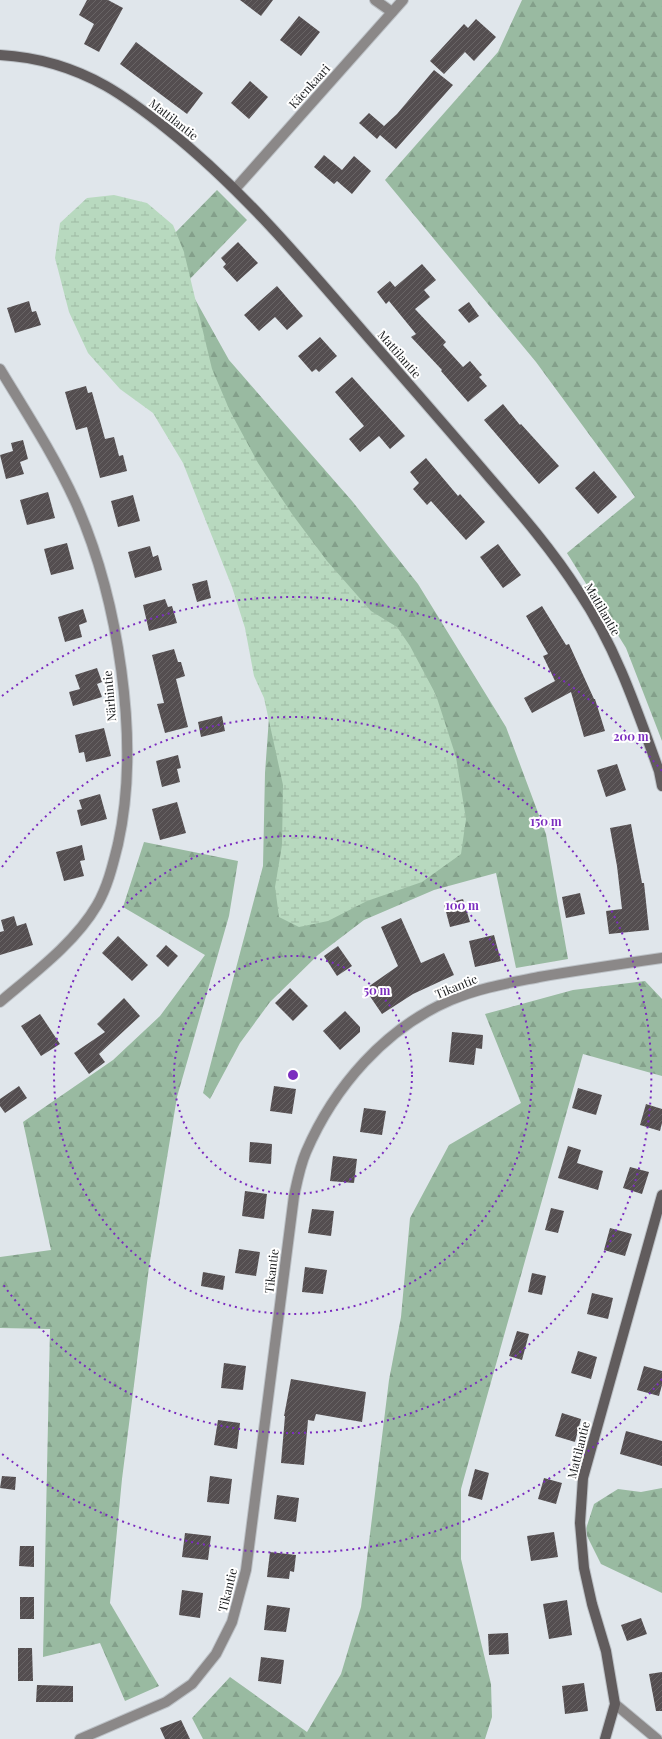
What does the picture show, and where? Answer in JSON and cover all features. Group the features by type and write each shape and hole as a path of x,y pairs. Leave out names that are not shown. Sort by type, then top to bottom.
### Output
{"street":[{"path":"375,0 392,12"},
{"name":"Käenkaari","path":"235,189 402,0"},
{"name":"Mattilantie","path":"0,55 23,56 69,69 105,86 146,113 175,135 235,189 392,364 520,512 580,593 616,657 641,720 659,771 662,786"},
{"name":"Närhintie","path":"0,369 49,449 76,502 96,558 113,620 123,691 127,763 123,821 112,870 98,904 78,930 48,962 0,1002"},
{"name":"Tikantie","path":"80,1739 166,1702 192,1684 216,1654 232,1622 246,1570 294,1196 305,1153 335,1099 368,1056 405,1025 450,1000 494,986 590,968 662,958"},
{"name":"Mattilantie","path":"606,1739 615,1704 606,1651 592,1604 584,1568 580,1523 583,1478 662,1195"},
{"path":"615,1704 657,1739"}],"green space":[{"path":"522,0 662,0 662,741 626,648 567,553 635,497 536,362 385,180 498,52"},
{"path":"217,190 247,220 186,283 229,360 352,501 418,584 506,727 546,834 568,959 516,968 496,873 434,890 364,920 318,955 270,1002 240,1043 210,1099 203,1093 263,866 265,773 277,607 131,278"},
{"path":"114,195 147,203 173,225 184,252 212,369 230,411 258,463 292,514 327,561 371,611 397,627 410,646 436,695 456,757 466,819 461,854 422,882 367,901 328,921 299,927 279,917 275,887 282,845 283,785 264,698 254,676 245,628 232,587 183,463 153,413 120,389 88,353 69,312 55,258 60,223 87,198"},
{"path":"144,842 238,861 229,916 177,1097 149,1267 122,1479 110,1603 159,1686 125,1701 100,1643 43,1657 50,1329 0,1328 0,1257 51,1250 23,1122 113,1060 160,1016 205,955 123,907"},
{"path":"645,981 662,999 662,1076 583,1054 461,1489 461,1559 491,1684 492,1717 485,1739 203,1739 192,1718 230,1677 307,1732 341,1674 361,1607 389,1380 401,1317 410,1218 449,1145 521,1103 485,1014 573,990"},
{"path":"662,1488 662,1593 601,1564 585,1532 594,1504 618,1489 641,1492"}],"building":[{"path":"87,0 108,0 123,8 99,52 84,44 94,24 79,15"},
{"path":"240,0 273,0 261,16"},
{"path":"299,16 320,32 301,56 280,40"},
{"path":"476,19 496,37 474,61 465,52 444,74 430,61 464,24 468,28"},
{"path":"136,42 203,93 187,114 120,64"},
{"path":"434,70 453,85 396,149 380,135 377,139 359,123 369,113 384,126 397,114"},
{"path":"250,81 268,97 249,119 231,103"},
{"path":"324,155 342,170 354,156 371,171 352,194 337,181 334,184 314,167"},
{"path":"238,242 258,263 237,282 223,267 226,264 221,258"},
{"path":"422,264 436,280 424,290 430,297 415,309 446,342 443,345 463,367 470,361 482,375 479,377 487,386 468,402 441,371 442,370 411,337 416,334 389,301 386,304 377,292 390,281 395,287"},
{"path":"277,286 303,316 287,330 275,317 259,331 244,315"},
{"path":"29,301 32,312 36,311 41,325 15,333 7,308"},
{"path":"469,302 479,316 469,323 458,310"},
{"path":"320,337 337,356 319,372 316,369 312,372 298,356"},
{"path":"352,377 405,436 390,449 379,436 360,452 349,439 364,426 335,392"},
{"path":"86,386 88,393 92,392 105,439 114,437 119,456 123,455 127,471 100,478 87,427 76,430 65,392"},
{"path":"503,404 520,425 521,424 559,466 539,484 484,420"},
{"path":"23,440 28,459 20,462 24,474 6,479 0,455 13,451 11,443"},
{"path":"426,458 458,496 460,494 485,522 466,540 431,501 427,505 413,489 419,483 410,472"},
{"path":"594,471 617,497 598,514 575,488"},
{"path":"48,492 55,518 27,525 20,500"},
{"path":"133,495 140,521 118,527 111,501"},
{"path":"67,543 74,569 51,575 44,549"},
{"path":"498,544 521,575 503,588 480,557"},
{"path":"150,546 153,557 158,555 162,570 135,578 128,552"},
{"path":"207,580 211,598 197,602 192,584"},
{"path":"165,599 168,607 172,606 177,623 149,631 143,605"},
{"path":"542,606 566,645 569,644 595,699 605,731 584,737 571,692 532,713 524,698 555,681 543,656 548,654 526,616"},
{"path":"83,609 87,622 79,625 82,637 65,642 58,617"},
{"path":"174,649 178,662 181,662 185,676 176,679 188,727 165,733 157,704 164,703 152,655"},
{"path":"97,668 102,682 97,684 102,697 73,706 69,692 80,689 75,675"},
{"path":"222,716 225,731 201,737 198,722"},
{"path":"104,728 111,756 86,762 84,752 79,753 75,735"},
{"path":"178,755 181,768 177,769 180,782 162,787 156,761"},
{"path":"617,764 626,790 606,797 597,770"},
{"path":"100,794 107,819 81,826 77,810 82,809 79,800"},
{"path":"177,802 186,833 160,840 152,809"},
{"path":"631,824 642,883 644,883 649,930 609,934 606,911 622,909 617,866 610,828"},
{"path":"82,845 85,860 80,861 84,876 64,881 56,852"},
{"path":"580,893 585,914 566,918 562,897"},
{"path":"463,899 470,922 450,927 444,904"},
{"path":"14,916 17,926 26,923 33,945 0,955 0,932 4,931 1,920"},
{"path":"401,918 421,963 444,953 454,975 413,994 382,1014 365,989 398,966 381,927"},
{"path":"494,935 501,961 475,967 469,941"},
{"path":"118,936 148,965 132,981 102,953"},
{"path":"166,945 178,956 168,967 156,956"},
{"path":"338,946 352,966 337,976 324,956"},
{"path":"290,988 308,1006 293,1021 275,1003"},
{"path":"124,998 140,1016 99,1054 105,1062 89,1074 74,1053 105,1032 97,1024"},
{"path":"345,1011 360,1027 360,1032 340,1050 323,1031"},
{"path":"40,1014 60,1044 41,1056 21,1026"},
{"path":"452,1032 483,1035 482,1049 476,1048 474,1065 449,1062"},
{"path":"19,1086 27,1098 5,1113 0,1106 0,1099"},
{"path":"274,1086 296,1089 292,1114 270,1111"},
{"path":"578,1088 602,1095 596,1115 572,1108"},
{"path":"646,1104 662,1109 662,1123 660,1131 640,1125"},
{"path":"364,1108 386,1111 382,1135 360,1132"},
{"path":"250,1142 272,1144 271,1164 249,1162"},
{"path":"568,1146 581,1150 577,1163 603,1171 598,1190 558,1178"},
{"path":"333,1156 357,1159 354,1183 330,1181"},
{"path":"630,1167 649,1172 642,1194 623,1188"},
{"path":"245,1191 267,1194 264,1219 242,1216"},
{"path":"551,1208 564,1211 558,1233 545,1230"},
{"path":"312,1209 334,1211 331,1236 308,1233"},
{"path":"610,1228 632,1234 625,1256 604,1250"},
{"path":"239,1249 260,1252 256,1276 235,1273"},
{"path":"305,1267 327,1270 323,1294 302,1292"},
{"path":"203,1272 225,1276 223,1290 201,1286"},
{"path":"532,1273 546,1276 542,1295 528,1292"},
{"path":"592,1293 613,1298 608,1319 587,1314"},
{"path":"517,1331 529,1334 522,1360 509,1356"},
{"path":"578,1351 597,1357 591,1379 571,1373"},
{"path":"224,1363 246,1366 243,1390 221,1388"},
{"path":"644,1366 662,1371 662,1385 659,1396 637,1390"},
{"path":"291,1379 366,1392 362,1422 316,1414 314,1421 308,1420 304,1465 281,1463 284,1416"},
{"path":"562,1413 581,1419 575,1442 555,1436"},
{"path":"218,1420 240,1423 237,1449 214,1445"},
{"path":"626,1431 662,1441 662,1466 620,1454"},
{"path":"475,1469 489,1473 482,1500 468,1496"},
{"path":"2,1476 16,1477 15,1490 0,1488"},
{"path":"210,1476 232,1479 229,1504 207,1502"},
{"path":"544,1478 562,1483 556,1504 538,1499"},
{"path":"277,1495 299,1498 296,1522 274,1519"},
{"path":"554,1532 558,1557 531,1561 527,1536"},
{"path":"185,1533 211,1536 208,1560 182,1557"},
{"path":"20,1546 34,1546 34,1567 19,1566"},
{"path":"270,1552 296,1555 294,1572 290,1571 289,1579 267,1577"},
{"path":"182,1590 203,1593 200,1618 179,1615"},
{"path":"20,1597 34,1597 34,1619 20,1619"},
{"path":"567,1600 572,1635 549,1639 543,1604"},
{"path":"267,1605 290,1608 286,1632 264,1630"},
{"path":"641,1618 647,1634 627,1641 621,1625"},
{"path":"508,1633 509,1654 489,1655 488,1634"},
{"path":"18,1648 32,1648 33,1681 18,1681"},
{"path":"261,1657 284,1660 281,1684 258,1681"},
{"path":"662,1672 662,1711 656,1711 649,1674"},
{"path":"584,1683 588,1711 565,1714 562,1686"},
{"path":"37,1685 73,1686 73,1702 36,1702"},
{"path":"181,1720 190,1739 165,1739 160,1728"}]}
